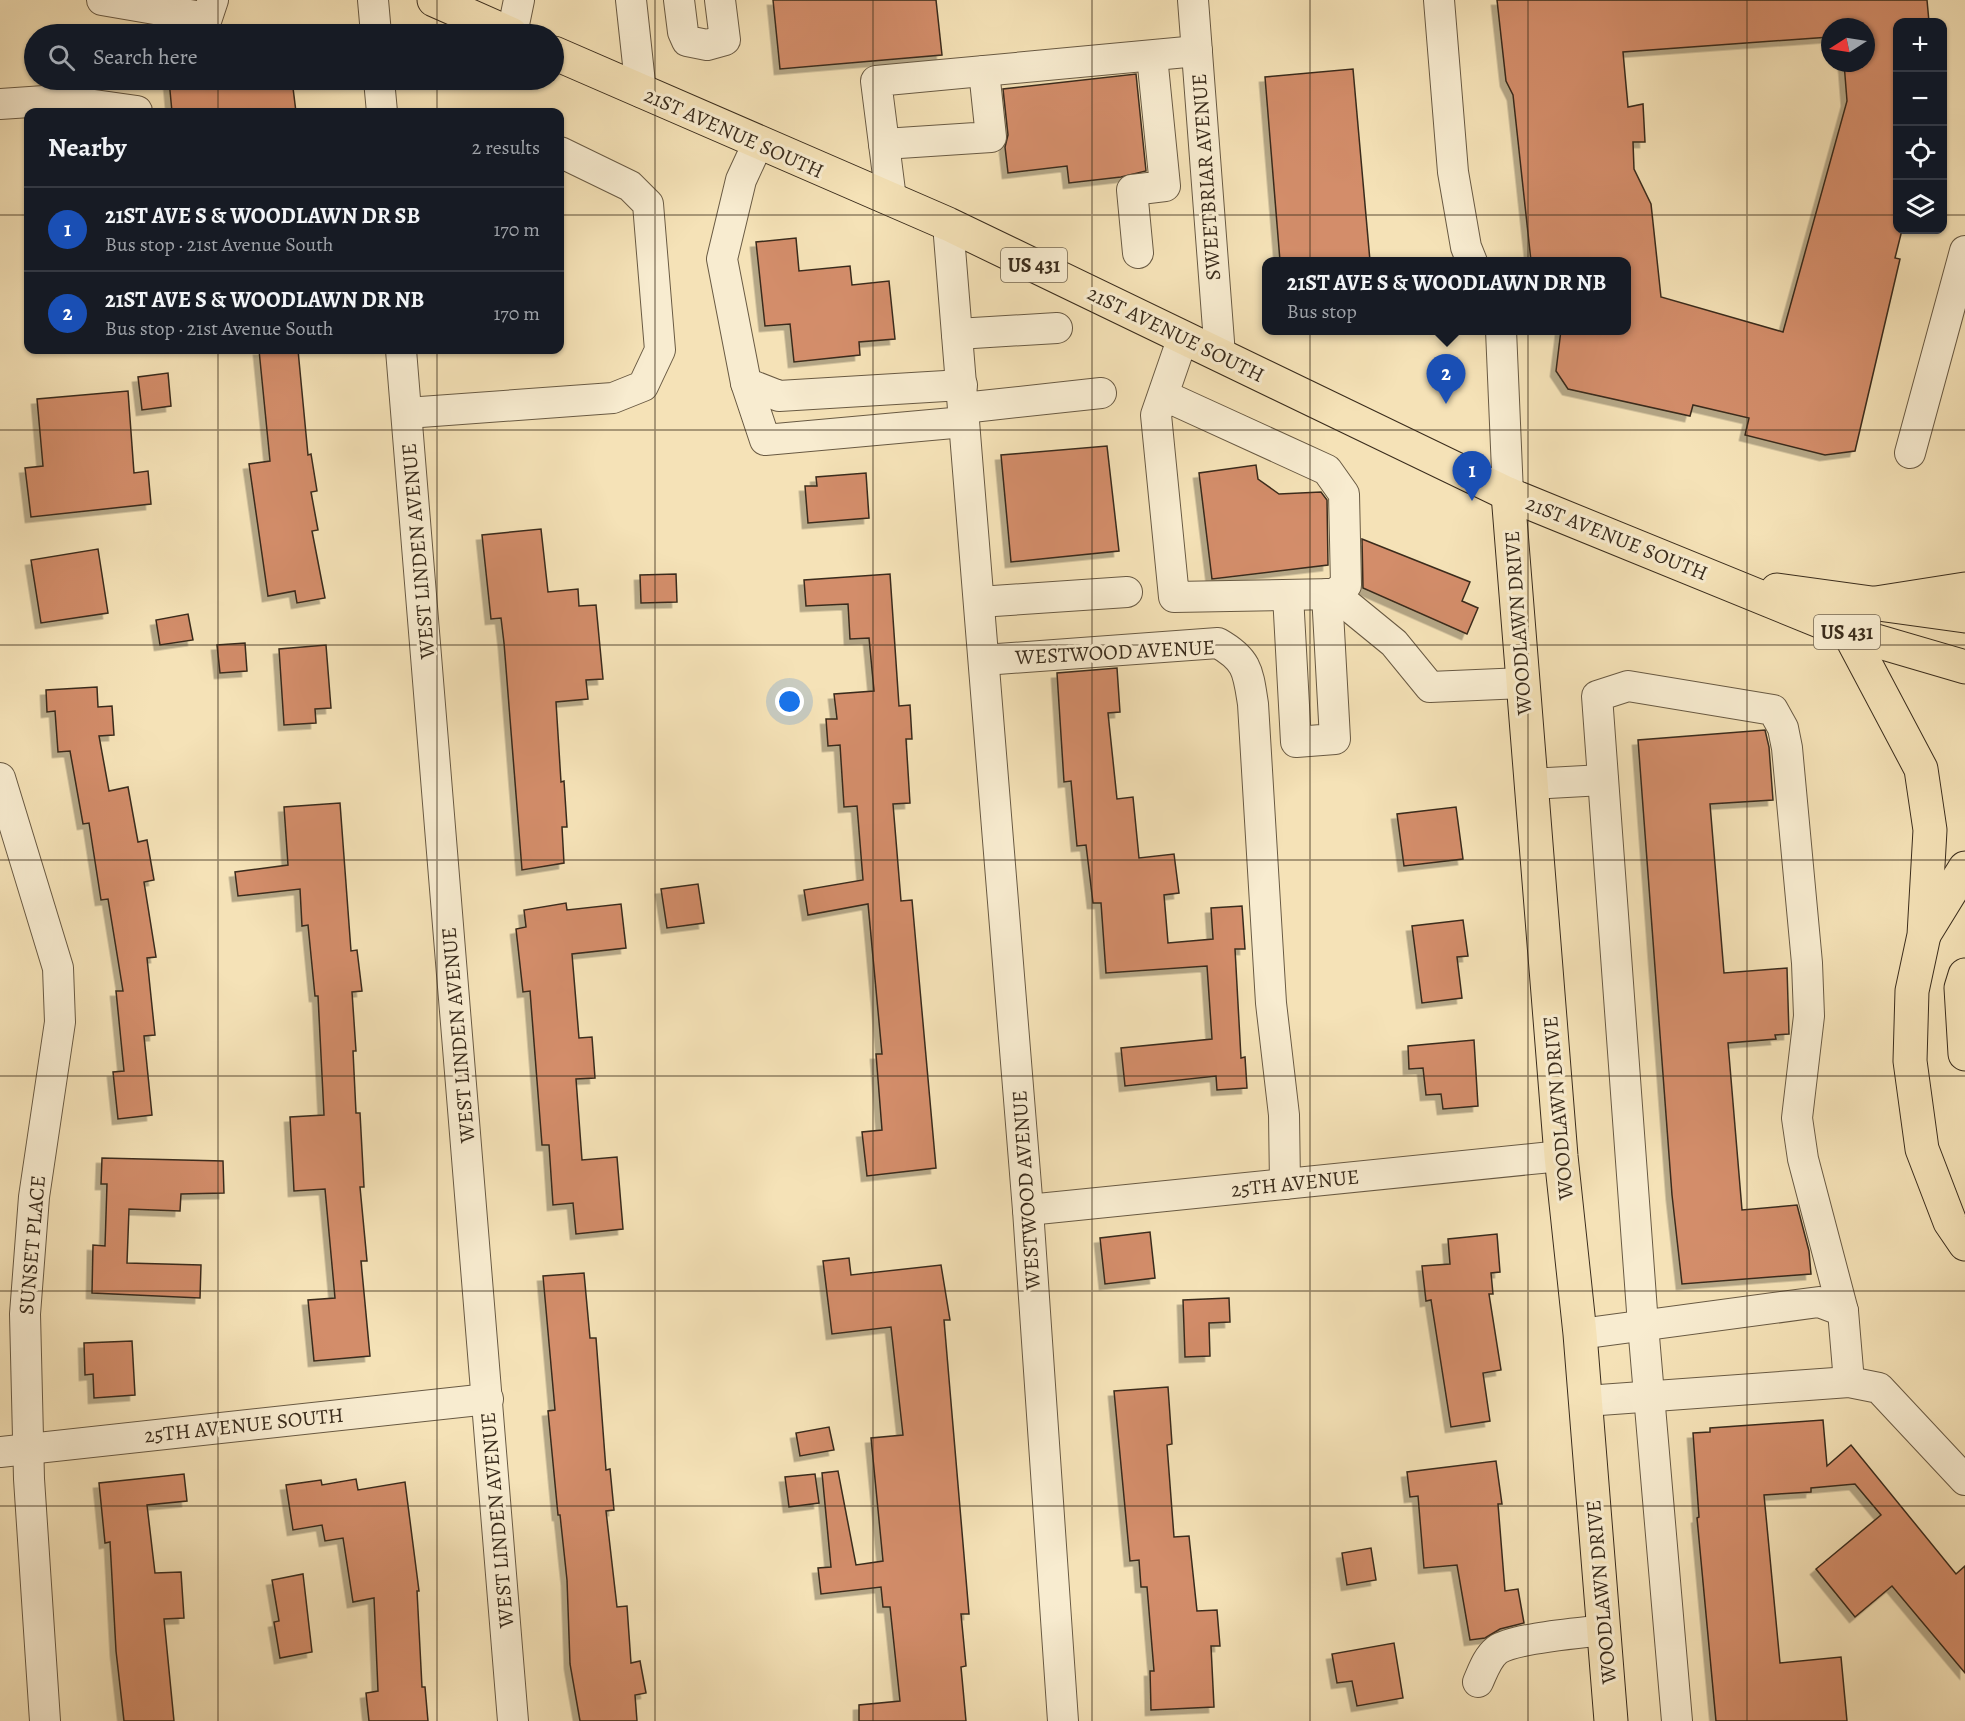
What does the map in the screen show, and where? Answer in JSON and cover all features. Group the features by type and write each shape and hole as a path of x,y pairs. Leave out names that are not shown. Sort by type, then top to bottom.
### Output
{"main road":[{"path":"434,0 488,24"},
{"name":"21ST AVENUE SOUTH","path":"564,57 948,224 1508,494 1733,585"},
{"name":"WOODLAWN DRIVE","path":"1508,494 1561,1156 1586,1401 1611,1721"},
{"name":"US 431","path":"1733,585 1965,616"},
{"name":"US 431","path":"1733,585 1849,633 1965,667"},
{"path":"1876,603 1965,589"},
{"path":"1849,633 1921,769 1929,830 1924,935 1912,991 1910,1061 1923,1149 1950,1222 1965,1244"},
{"path":"1924,935 1965,867"},
{"path":"1965,975 1961,988 1965,1054"}],"street":[{"path":"102,0 207,18 213,0"},
{"path":"373,0 375,24"},
{"path":"513,24 519,0"},
{"path":"631,0 641,92"},
{"path":"680,0 683,32 687,41 707,45 725,40 720,0"},
{"name":"SWEETBRIAR AVENUE","path":"1193,0 1220,355"},
{"path":"1439,0 1453,172 1466,247 1470,257"},
{"path":"891,199 876,81 1197,51"},
{"path":"1138,253 1132,190 1165,186 1152,56"},
{"path":"884,144 991,137 984,70"},
{"path":"380,90 382,108"},
{"path":"0,104 59,100 116,108"},
{"path":"759,141 741,180 722,259 746,383 765,440 963,405 1101,393"},
{"path":"407,413 613,398 643,386 660,350 648,204 630,186 564,155"},
{"name":"WESTWOOD AVENUE","path":"948,224 1028,1210 1063,1721"},
{"path":"1910,453 1965,250"},
{"path":"957,334 1057,328"},
{"path":"1501,335 1508,494"},
{"path":"1163,395 1327,470 1344,494 1346,585 1331,594 1174,597 1156,415 1183,337"},
{"name":"WEST LINDEN AVENUE","path":"401,354 513,1721"},
{"path":"746,383 779,396 963,405"},
{"path":"979,602 1127,592"},
{"path":"1288,595 1296,742 1335,739 1331,594"},
{"path":"1331,594 1394,643 1430,687 1523,683"},
{"name":"WESTWOOD AVENUE","path":"984,660 1218,643 1239,655 1249,678 1253,705 1271,1003 1284,1115 1285,1184"},
{"path":"1677,1721 1642,1325 1597,696 1628,686 1773,710 1783,728 1787,748 1807,963 1809,1016 1797,1118 1803,1159 1842,1311 1849,1382"},
{"name":"SUNSET PLACE","path":"0,778 58,968 60,1022 34,1197 14,1451 45,1721"},
{"path":"1530,784 1603,780"},
{"name":"25TH AVENUE","path":"1028,1210 1561,1156"},
{"path":"1580,1334 1819,1302 1842,1311"},
{"path":"1586,1401 1849,1382 1879,1388 1965,1480"},
{"name":"25TH AVENUE SOUTH","path":"14,1451 488,1398"},
{"path":"1478,1682 1489,1658 1499,1649 1521,1642 1604,1630"}],"building":[{"path":"773,0 936,0 942,55 780,69"},
{"path":"1497,0 1927,0 1929,18 1893,18 1893,234 1901,234 1895,258 1900,259 1855,451 1825,455 1745,435 1749,418 1693,405 1690,416 1568,389 1556,371 1560,335 1631,335 1631,257 1531,257 1513,95 1506,81","holes":["1821,18 1875,18 1875,72 1845,72 1847,101 1783,332 1661,297 1651,204 1634,169 1633,142 1645,142 1643,104 1628,107 1623,52 1821,38"]},
{"path":"1353,69 1370,257 1280,257 1265,77"},
{"path":"1136,74 1146,171 1121,177 1069,183 1067,166 1008,173 1005,147 1008,135 1003,89"},
{"path":"170,90 293,90 296,108 172,108"},
{"path":"796,238 799,271 850,266 852,285 889,281 895,339 859,342 860,355 794,362 790,324 765,326 756,242"},
{"path":"259,354 298,354 308,455 311,454 317,491 311,492 318,530 312,531 325,598 297,603 295,591 268,596 249,464 270,461"},
{"path":"168,373 171,406 142,410 138,377"},
{"path":"128,391 134,473 148,471 151,504 31,517 25,468 43,466 37,399"},
{"path":"1107,446 1119,551 1011,562 1001,455"},
{"path":"1256,465 1258,479 1279,494 1321,492 1327,500 1328,565 1212,579 1199,473"},
{"path":"866,473 869,518 808,523 805,486 817,486 816,477"},
{"path":"541,529 548,592 578,589 579,606 596,605 603,679 586,680 588,699 556,702 561,782 564,781 567,827 562,827 564,863 522,870 504,643 501,618 491,619 482,535"},
{"path":"1362,539 1470,582 1462,601 1478,608 1467,634 1363,588"},
{"path":"98,549 108,613 41,623 31,560"},
{"path":"676,574 677,602 641,603 640,575"},
{"path":"890,574 899,706 910,705 912,739 906,739 910,803 893,804 901,901 912,900 936,1168 867,1176 862,1132 882,1130 876,1054 882,1054 868,904 808,915 804,890 863,880 857,806 844,807 840,745 828,746 826,719 837,719 834,694 874,691 869,638 850,639 848,604 806,606 804,580"},
{"path":"188,614 193,640 160,645 156,620"},
{"path":"245,643 247,671 220,673 217,645"},
{"path":"326,645 331,708 315,709 316,723 284,725 279,649"},
{"path":"1117,668 1120,712 1108,713 1117,799 1133,797 1139,858 1174,854 1179,893 1164,895 1168,943 1213,939 1211,908 1242,906 1245,949 1235,949 1241,1058 1245,1057 1247,1088 1217,1090 1216,1076 1125,1086 1121,1048 1212,1039 1207,966 1106,973 1101,903 1093,903 1086,845 1077,846 1071,781 1064,782 1057,673"},
{"path":"97,687 98,707 112,706 114,735 99,736 109,791 128,787 138,842 147,840 154,880 144,882 156,957 147,958 155,1035 144,1036 152,1115 118,1119 113,1072 124,1071 116,991 123,991 108,899 101,900 89,823 83,824 70,751 58,752 55,711 47,712 46,690"},
{"path":"1765,730 1769,747 1773,800 1710,804 1724,973 1787,968 1789,1034 1775,1035 1776,1039 1728,1043 1742,1210 1797,1205 1809,1251 1811,1274 1682,1284 1672,1195 1638,740"},
{"path":"340,803 351,951 357,950 362,991 352,992 356,1051 353,1051 356,1113 360,1113 364,1187 360,1187 367,1261 361,1261 370,1356 314,1361 308,1300 335,1298 325,1189 294,1191 290,1117 324,1115 318,996 315,996 308,925 302,926 300,889 238,896 235,872 288,865 284,807"},
{"path":"1456,807 1463,859 1404,866 1397,814"},
{"path":"698,884 704,923 667,928 661,889"},
{"path":"566,903 567,910 621,904 626,948 572,954 579,1038 592,1037 595,1078 576,1079 582,1160 617,1157 623,1229 576,1234 573,1203 553,1205 549,1145 542,1145 530,991 523,992 516,929 526,927 524,910"},
{"path":"1463,920 1468,956 1457,957 1462,998 1422,1003 1412,926"},
{"path":"1474,1040 1478,1106 1443,1109 1441,1094 1426,1095 1423,1068 1409,1069 1408,1046"},
{"path":"102,1158 223,1161 224,1193 181,1194 180,1211 129,1209 127,1263 201,1265 200,1298 92,1293 93,1245 105,1246 107,1184 101,1184"},
{"path":"1150,1232 1155,1278 1105,1284 1100,1238"},
{"path":"1497,1234 1500,1272 1491,1273 1493,1294 1489,1294 1501,1370 1483,1373 1490,1421 1451,1427 1431,1300 1426,1301 1422,1266 1450,1264 1448,1239"},
{"path":"849,1258 851,1275 941,1265 950,1320 944,1320 969,1614 961,1614 966,1666 961,1667 966,1721 859,1721 859,1705 900,1701 890,1607 883,1607 881,1587 821,1594 818,1568 831,1567 822,1473 838,1471 856,1565 883,1561 871,1438 903,1435 891,1327 832,1334 823,1261"},
{"path":"584,1273 590,1338 596,1338 606,1470 610,1469 614,1510 606,1511 617,1607 627,1606 631,1663 640,1661 646,1693 635,1695 637,1721 580,1721 570,1664 567,1580 548,1411 555,1410 543,1276"},
{"path":"1229,1298 1230,1322 1209,1323 1210,1356 1185,1357 1183,1300"},
{"path":"132,1341 135,1395 94,1398 93,1374 85,1375 84,1343"},
{"path":"1168,1387 1172,1444 1167,1445 1174,1537 1189,1536 1197,1611 1217,1610 1220,1646 1211,1646 1214,1707 1151,1710 1150,1671 1154,1671 1147,1587 1141,1587 1139,1560 1130,1561 1114,1391"},
{"path":"1823,1420 1827,1466 1851,1445 1956,1574 1965,1566 1965,1673 1892,1586 1855,1617 1816,1569 1881,1515 1855,1484 1811,1488 1811,1492 1764,1495 1780,1663 1841,1657 1847,1721 1716,1721 1697,1518 1699,1517 1693,1433 1710,1432 1710,1428"},
{"path":"829,1427 834,1450 800,1456 796,1433"},
{"path":"1496,1461 1502,1504 1498,1504 1505,1591 1518,1589 1524,1623 1500,1629 1485,1638 1470,1640 1457,1565 1424,1568 1418,1496 1410,1497 1407,1472"},
{"path":"184,1474 187,1501 147,1505 155,1573 181,1572 184,1618 164,1619 174,1721 124,1721 116,1651 110,1542 105,1543 99,1483"},
{"path":"815,1474 819,1503 789,1507 785,1477"},
{"path":"356,1479 358,1490 405,1482 419,1591 417,1591 422,1687 425,1687 428,1721 369,1721 366,1693 378,1691 374,1598 353,1602 343,1538 325,1541 322,1525 293,1530 286,1485 321,1480 322,1485"},
{"path":"1371,1548 1376,1580 1347,1585 1342,1553"},
{"path":"303,1574 312,1652 280,1658 274,1622 279,1621 272,1580"},
{"path":"1394,1643 1403,1698 1357,1706 1352,1681 1337,1683 1332,1654"}],"place":[{"name":"21ST AVE S & WOODLAWN DR NB","path":"1446,404"},
{"name":"21ST AVE S & WOODLAWN DR SB","path":"1472,501"}]}
